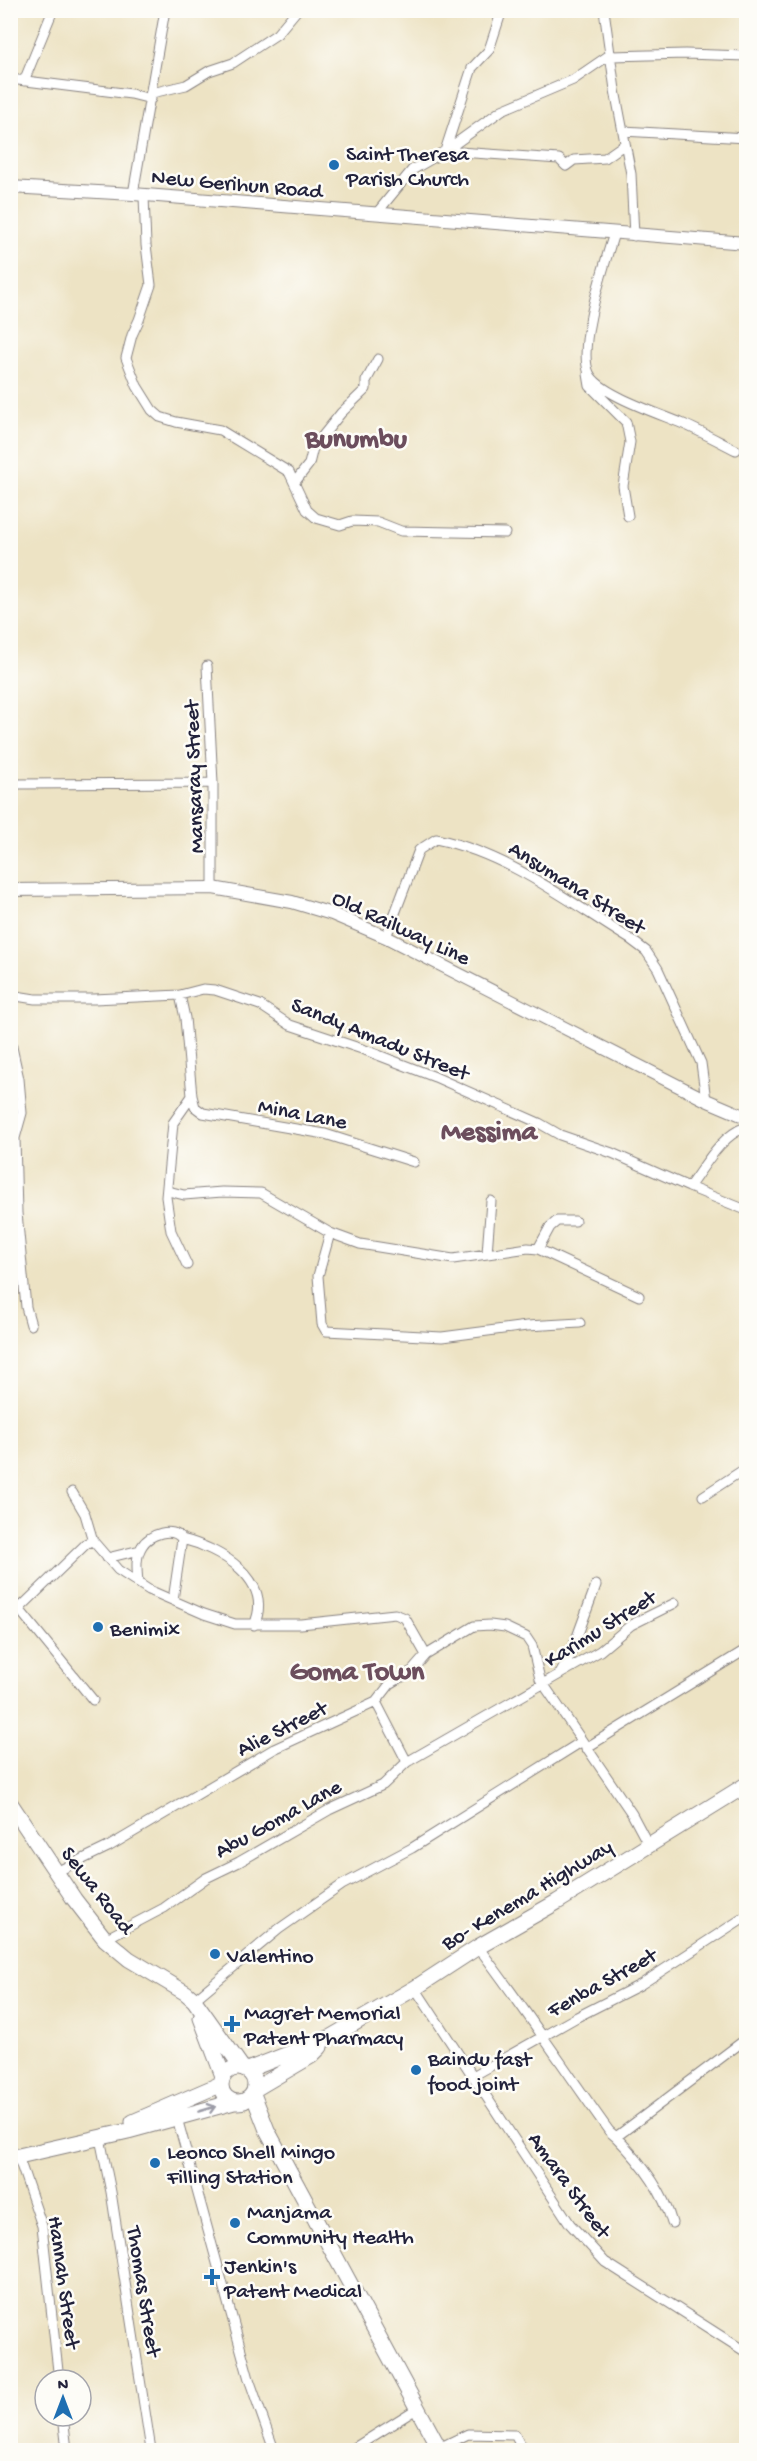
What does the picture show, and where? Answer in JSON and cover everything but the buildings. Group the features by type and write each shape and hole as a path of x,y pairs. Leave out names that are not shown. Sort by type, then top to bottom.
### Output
{"main road":[{"name":"Bo- Kenema Highway","path":"329,2038 747,1785"},
{"name":"Sewa Road","path":"10,1803 56,1872 105,1939 129,1959 186,1993 196,2003 245,2070"},
{"path":"196,2003 222,2080 223,2094 246,2097"},
{"path":"105,2136 222,2080 232,2070 245,2070 329,2038"},
{"path":"14,2157 177,2118 246,2097 311,2056 329,2038"},
{"path":"245,2070 254,2078 246,2097"},
{"path":"246,2097 267,2130 440,2449"}],"street":[{"path":"24,81 53,10"},
{"path":"165,10 139,195 151,285 126,358 137,386 152,410 160,417 176,422 220,430 289,472 307,510 316,518 340,525 352,522 378,522 401,531 505,532"},
{"path":"10,79 152,96 186,85 209,71 233,63 277,34 297,10"},
{"path":"446,151 472,69 489,50 502,10"},
{"path":"604,10 634,196 634,236"},
{"path":"376,214 412,170 446,151 502,110 573,80 611,55 747,56"},
{"path":"623,131 747,138"},
{"path":"446,151 559,159 566,166 574,160 604,158 625,144"},
{"name":"New Gerihun Road","path":"10,187 747,243"},
{"path":"614,233 593,312 587,363 590,386 626,422 630,442 623,486 628,516"},
{"path":"295,482 309,464 313,448 341,413 366,389 366,381 378,359"},
{"path":"587,363 590,375 598,384 630,403 683,424 736,450"},
{"name":"Mansaray Street","path":"207,666 213,783 213,888"},
{"path":"15,784 213,783"},
{"name":"Ansumana Street","path":"386,937 419,850 436,839 465,845 497,858 646,951 658,969 701,1063 706,1100"},
{"name":"Old Railway Line","path":"10,890 213,888 292,902 332,914 386,937 706,1100 747,1117"},
{"name":"Sandy Amadu Street","path":"10,995 35,999 82,999 180,995 209,989 260,1005 290,1025 435,1077 539,1123 560,1135 612,1153 747,1210"},
{"path":"180,995 185,1018 192,1096 173,1123 166,1197 171,1231 187,1265"},
{"path":"10,1038 19,1079 22,1113 15,1138 17,1213 26,1307 31,1325"},
{"name":"Mina Lane","path":"192,1096 195,1107 203,1113 325,1134 414,1162"},
{"path":"689,1187 717,1148 736,1131 747,1127"},
{"path":"168,1191 184,1195 222,1192 261,1193 330,1233 360,1244 453,1259 487,1253 538,1249 639,1296"},
{"path":"487,1253 491,1202"},
{"path":"538,1249 550,1227 557,1221 575,1221"},
{"path":"330,1233 318,1276 322,1324 326,1330 442,1337 527,1326 580,1323"},
{"path":"703,1496 747,1468"},
{"path":"72,1492 85,1514 93,1541 118,1570 138,1583 173,1600 204,1614 235,1624 301,1624 395,1614 405,1618 426,1655"},
{"path":"138,1583 136,1562 142,1544 161,1533 172,1531 178,1533 182,1539 207,1547 240,1568 255,1589 260,1601 259,1616 254,1625"},
{"path":"173,1600 182,1539"},
{"path":"19,1609 87,1543 93,1541"},
{"path":"107,1558 140,1550"},
{"path":"558,1676 570,1656 596,1585"},
{"path":"10,1598 93,1700"},
{"name":"Karimu Street","path":"407,1762 544,1685 600,1651 631,1625 675,1603"},
{"name":"Alie Street","path":"56,1872 108,1847 274,1749 376,1702 390,1684 412,1671 426,1655 474,1626 505,1627 526,1637 532,1646 540,1679 632,1814 648,1844"},
{"path":"196,2003 279,1929 342,1885 412,1848 742,1652"},
{"path":"376,1702 407,1762"},
{"name":"Abu Goma Lane","path":"105,1939 164,1908 206,1878 239,1862 329,1810 382,1785 407,1762"},
{"name":"Fenba Street","path":"473,2076 640,1985 747,1916"},
{"path":"478,1947 518,1998 542,2037 609,2131 632,2153 656,2188 669,2211 672,2223"},
{"name":"Amara Street","path":"415,1988 570,2224 605,2262 747,2352"},
{"path":"616,2137 747,2039"},
{"path":"177,2118 249,2379 274,2451"},
{"name":"Thomas Street","path":"105,2136 111,2192 151,2451"},
{"name":"Hannah Street","path":"14,2157 42,2226 58,2368"},
{"path":"351,2451 418,2408"},
{"path":"64,2428 67,2451"},
{"path":"440,2449 468,2434 515,2435 523,2451"}],"place":[{"name":"Saint Theresa Parish Church","path":"334,165"},
{"name":"Benimix","path":"98,1627"},
{"name":"Valentino","path":"215,1954"},
{"name":"Magret Memorial Patent Pharmacy","path":"232,2024"},
{"name":"Baindu fast food joint","path":"416,2070"},
{"name":"Leonco Shell Mingo Filling Station","path":"155,2163"},
{"name":"Manjama Community Health","path":"235,2223"},
{"name":"Jenkin's Patent Medical","path":"212,2277"}],"district":[{"name":"Bunumbu","path":"356,436"},
{"name":"Messima","path":"489,1129"},
{"name":"Goma Town","path":"357,1669"}]}
